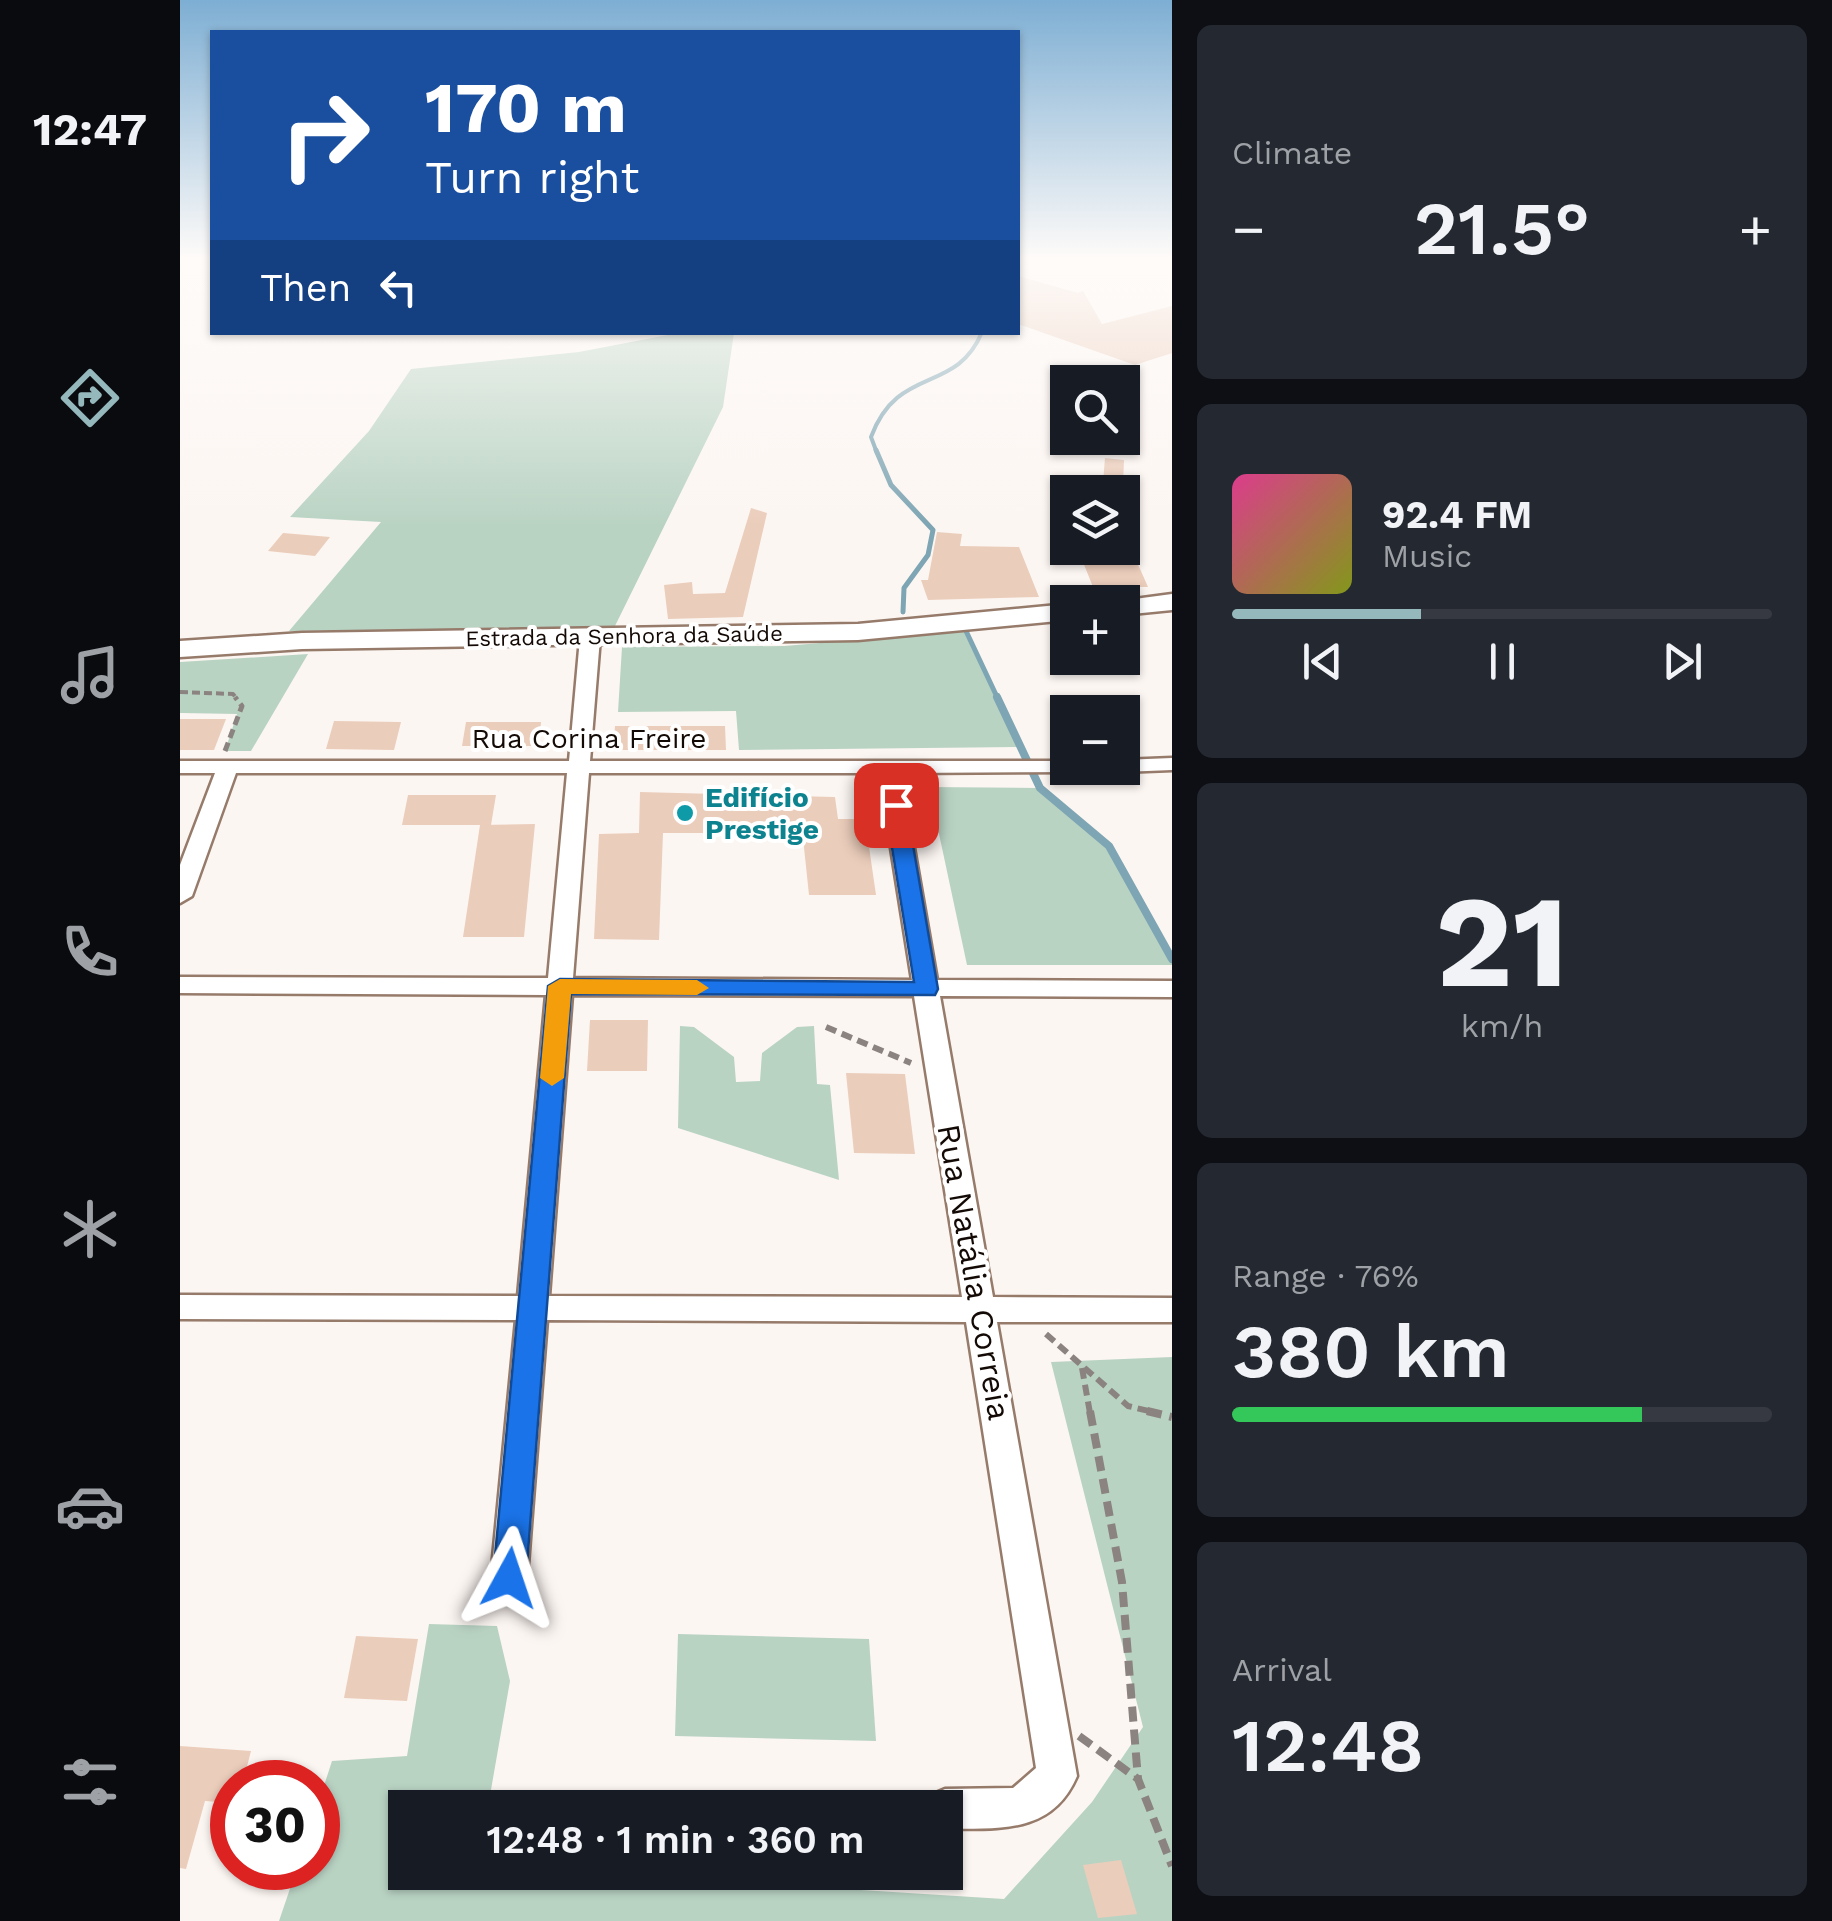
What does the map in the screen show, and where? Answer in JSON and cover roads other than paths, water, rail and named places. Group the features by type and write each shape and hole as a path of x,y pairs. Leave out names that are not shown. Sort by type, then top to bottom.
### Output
{"street":[{"path":"1140,607 1170,606"},
{"name":"Estrada da Senhora da Saúde","path":"180,649 302,641 858,632 1050,614"},
{"path":"509,1578 590,638"},
{"path":"180,896 227,759"},
{"name":"Rua Corina Freire","path":"180,767 227,759 579,768 1050,768"},
{"path":"1140,765 1172,764"},
{"name":"Rua Natália Correia","path":"889,768 1057,1776 1022,1808 963,1808"},
{"path":"180,986 1161,990"},
{"path":"180,1307 1172,1310"}],"waterway":[{"path":"877,453 871,437 882,414 911,388 957,365 974,347"},
{"path":"876,450 891,485 933,530 928,555 904,588 903,612"},
{"path":"966,631 998,699"},
{"path":"997,697 1040,788 1109,846 1172,959"}],"place":[{"name":"Edifício Prestige","path":"685,813"}]}
